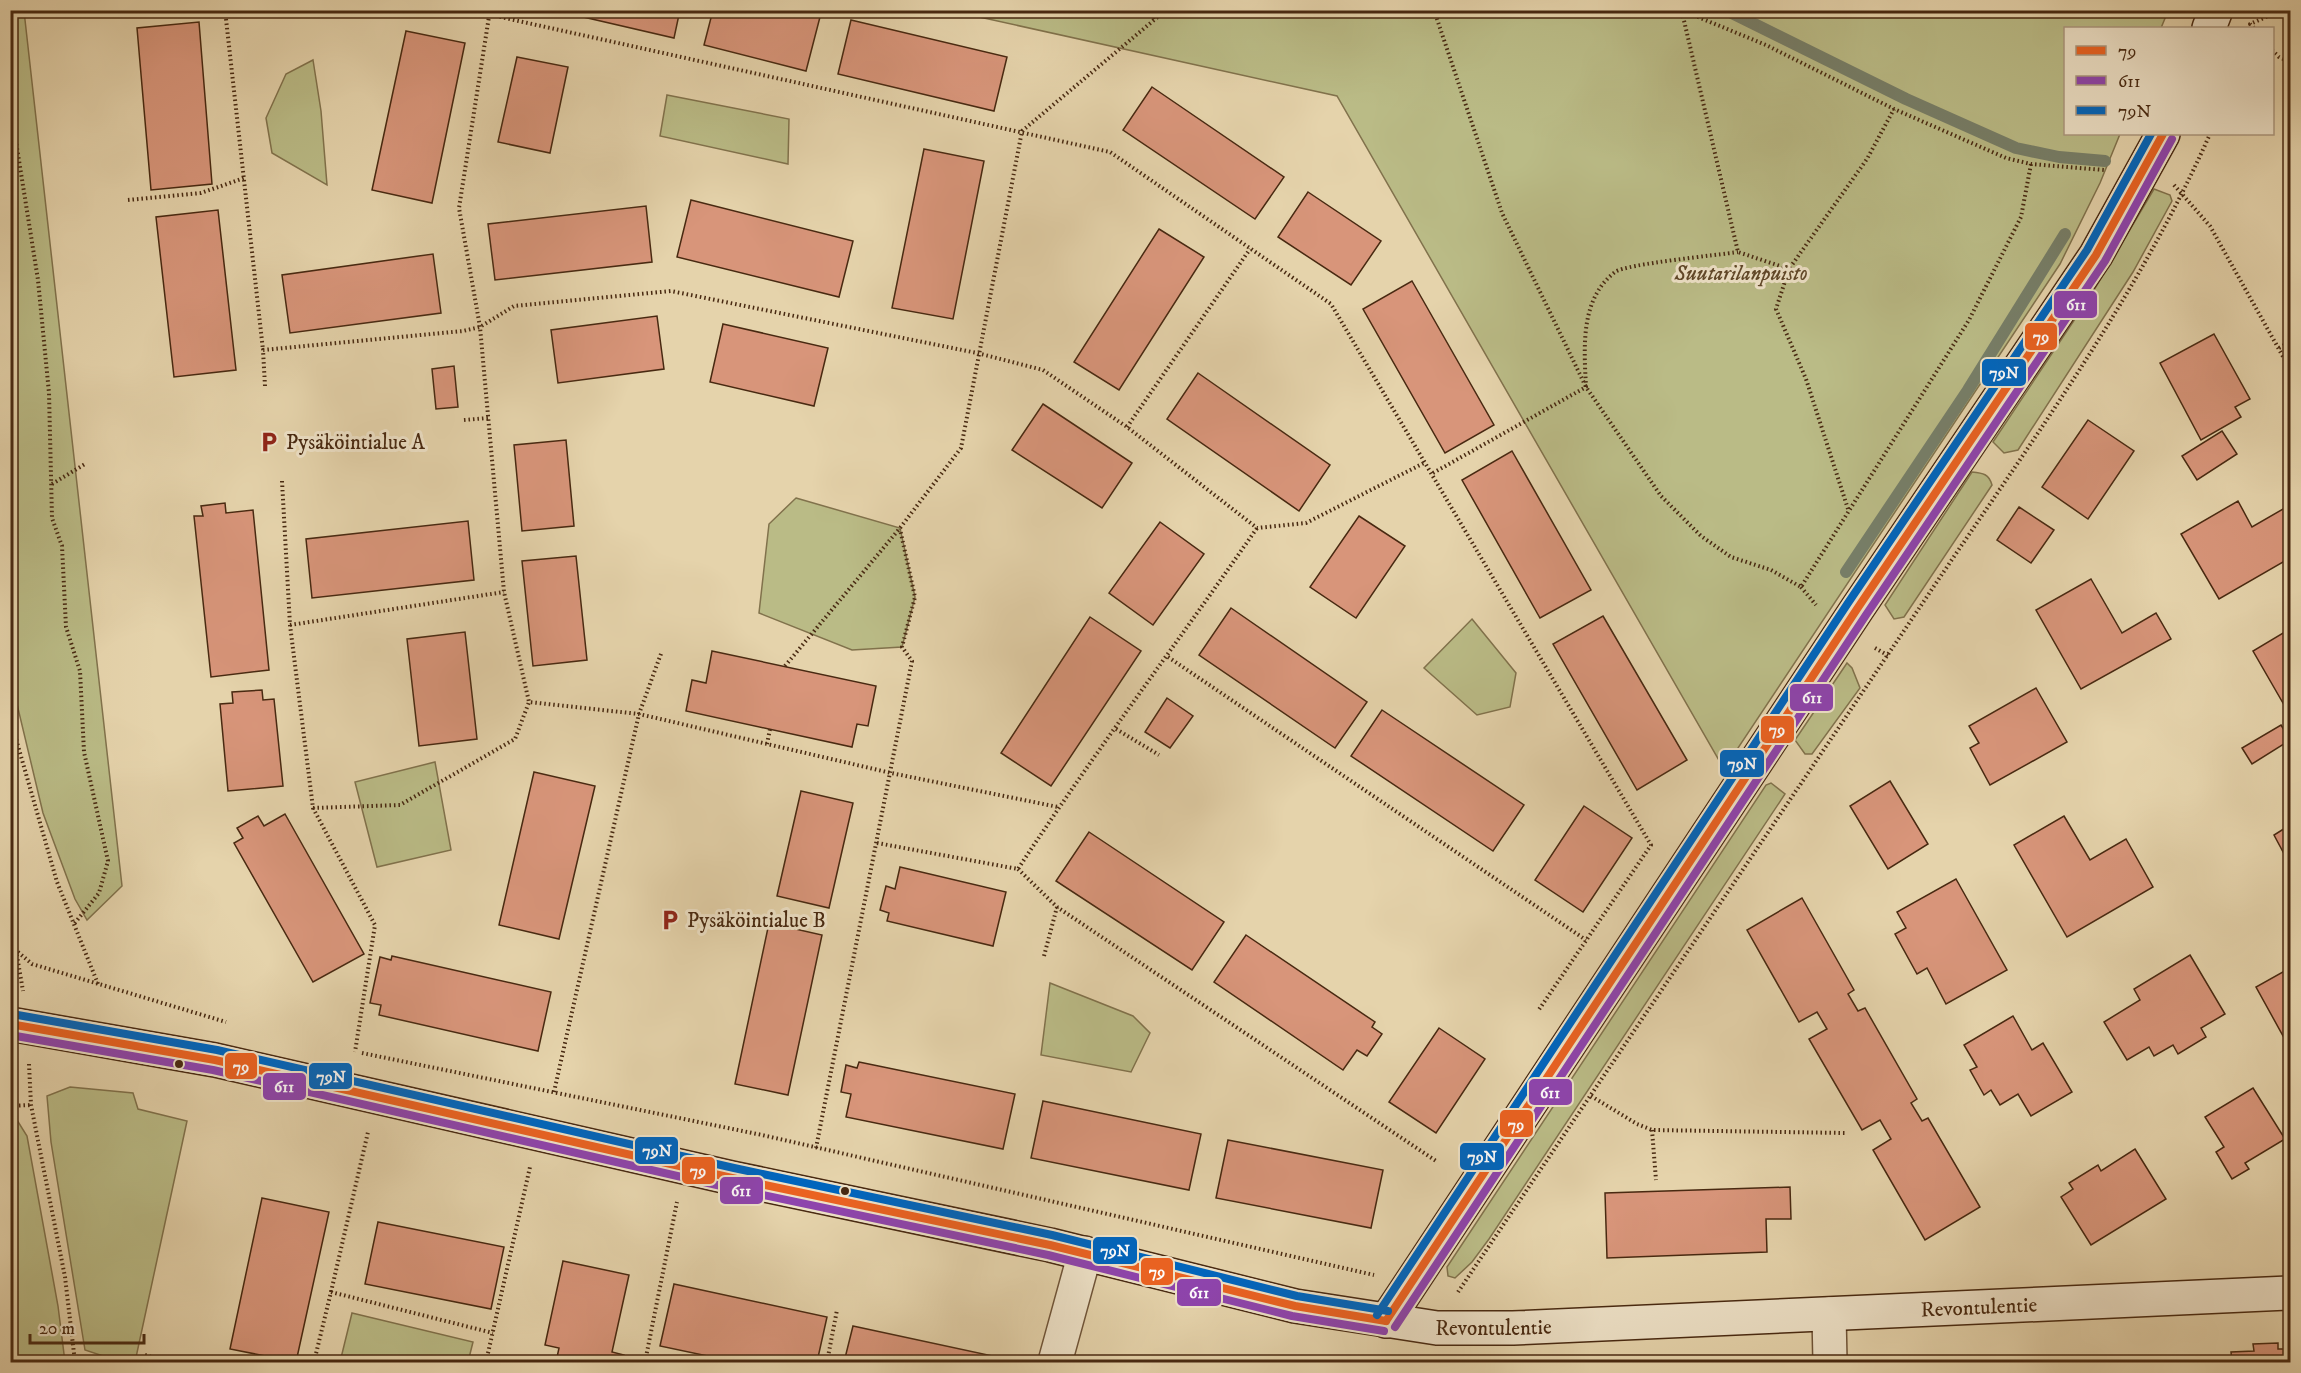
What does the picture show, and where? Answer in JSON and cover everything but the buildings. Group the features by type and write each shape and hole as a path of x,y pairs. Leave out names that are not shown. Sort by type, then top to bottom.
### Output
{"street":[{"path":"2210,27 2216,10"},
{"path":"1386,1321 1857,609 2096,255 2162,135"},
{"name":"Revontulentie","path":"10,1024 215,1060 732,1178 1085,1253 1295,1306 1437,1328 1512,1328 2290,1293"},
{"path":"1055,1362 1085,1253"},
{"path":"1828,1314 1830,1362"}],"path":[{"path":"225,10 263,350 265,386"},
{"path":"469,10 1110,152 1331,304 1651,845 1538,1011"},
{"path":"1149,10 1155,21"},
{"path":"785,666 900,528 961,448 977,353 1022,131 1166,10"},
{"path":"1434,10 1502,213 1586,387 1661,496 1701,536 1731,557 1771,570 1801,587 1969,320 2021,216 2031,164"},
{"path":"2252,26 2282,10"},
{"path":"1682,11 1738,252"},
{"path":"1682,11 1766,45 1894,109 2006,158 2031,164 2113,171 2125,165 2144,169 2173,184 2210,226 2290,369"},
{"path":"314,808 400,805 515,739 529,702 504,592 480,327 459,208 489,13"},
{"path":"2274,52 2290,62"},
{"path":"10,104 38,280 49,393 52,518 62,546 66,627 80,671 84,752 108,861 99,893 74,924"},
{"path":"1848,510 1806,379 1776,309 1789,269 1867,159 1894,109"},
{"path":"1456,1294 1889,656 2131,288 2183,194 2210,135"},
{"path":"128,200 201,193 244,178"},
{"path":"1127,427 1250,249"},
{"path":"1586,387 1584,339 1593,297 1617,270 1738,252 1789,269"},
{"path":"263,350 463,331 480,327 514,306 671,291 977,353 1042,370 1127,427 1257,528 1306,523 1426,462"},
{"path":"2279,348 2290,342"},
{"path":"1433,473 1586,387"},
{"path":"464,420 488,418"},
{"path":"51,485 85,464"},
{"path":"282,481 290,625 314,808 375,926 355,1052"},
{"path":"816,1148 878,843 912,661 902,647 915,597 900,528"},
{"path":"1018,869 1058,807 1168,657 1257,528"},
{"path":"290,625 504,592"},
{"path":"554,1092 639,714 662,651"},
{"path":"1168,657 1586,940"},
{"path":"529,702 639,714 891,773 1058,807"},
{"path":"10,718 57,882 98,984"},
{"path":"767,744 770,729"},
{"path":"1116,729 1159,755"},
{"path":"878,843 1018,869 1058,907 1436,1161"},
{"path":"1044,956 1058,907"},
{"path":"10,915 18,952 32,964 235,1024"},
{"path":"344,1049 816,1148 1363,1273"},
{"path":"30,1083 31,1105 65,1277 75,1362"},
{"path":"1591,1096 1637,1124 1653,1130 1846,1133"},
{"path":"10,1106 31,1105"},
{"path":"314,1362 369,1129"},
{"path":"1653,1130 1656,1180"},
{"path":"486,1362 530,1164"},
{"path":"645,1362 678,1195"},
{"path":"331,1292 493,1333"},
{"path":"827,1362 837,1310"},
{"path":"145,1355 168,1362"}],"green space":[{"name":"Suutarilanpuisto","path":"2168,10 2161,27 2064,27 2064,135 2120,135 2100,183 2060,264 1724,769 1337,96 952,11"},
{"path":"10,11 24,11 122,886 87,920 75,899 43,813 11,679"},
{"path":"313,60 321,111 327,185 272,153 266,118 286,74"},
{"path":"667,95 789,119 788,164 660,136"},
{"path":"2154,189 2170,195 2172,201 2133,272 2018,450 2004,453 1993,442 2091,295"},
{"path":"1972,472 1985,475 1992,485 1904,617 1894,619 1885,605"},
{"path":"796,498 900,528 915,597 902,647 852,650 759,613 769,524"},
{"path":"1472,619 1516,673 1510,707 1477,715 1424,668"},
{"path":"1847,663 1852,668 1860,688 1812,754 1805,754 1795,740"},
{"path":"435,762 451,850 377,867 355,782"},
{"path":"1771,783 1785,794 1489,1239 1472,1262 1455,1278 1448,1276 1447,1267 1766,785"},
{"path":"1050,983 1133,1016 1150,1033 1131,1072 1041,1055"},
{"path":"70,1087 133,1093 138,1109 187,1121 135,1362 121,1362 85,1350 51,1142 47,1096"},
{"path":"10,1120 17,1120 27,1136 58,1306 65,1362 11,1362"},
{"path":"352,1313 473,1342 468,1362 340,1362"}],"waterway":[{"path":"1726,10 1906,99 2016,148 2059,157 2105,161"},
{"path":"1846,572 1968,390 2065,234"}],"transit line":[{"name":"79N","path":"1377,1315 1848,603 2087,250 2150,135"},
{"name":"79","path":"1386,1321 1857,609 2096,255 2162,135"},
{"name":"611","path":"1395,1327 1866,615 2105,261 2172,139"},
{"name":"79N","path":"12,1014 217,1050 734,1168 1052,1235 1297,1296 1388,1311"},
{"name":"79","path":"10,1024 215,1060 732,1178 1050,1245 1295,1306 1386,1321"},
{"name":"611","path":"10,1035 213,1070 730,1188 1048,1255 1292,1316 1384,1331"}],"place":[{"name":"Pysäköintialue A","path":"269,442"},
{"name":"Pysäköintialue B","path":"670,920"}]}
